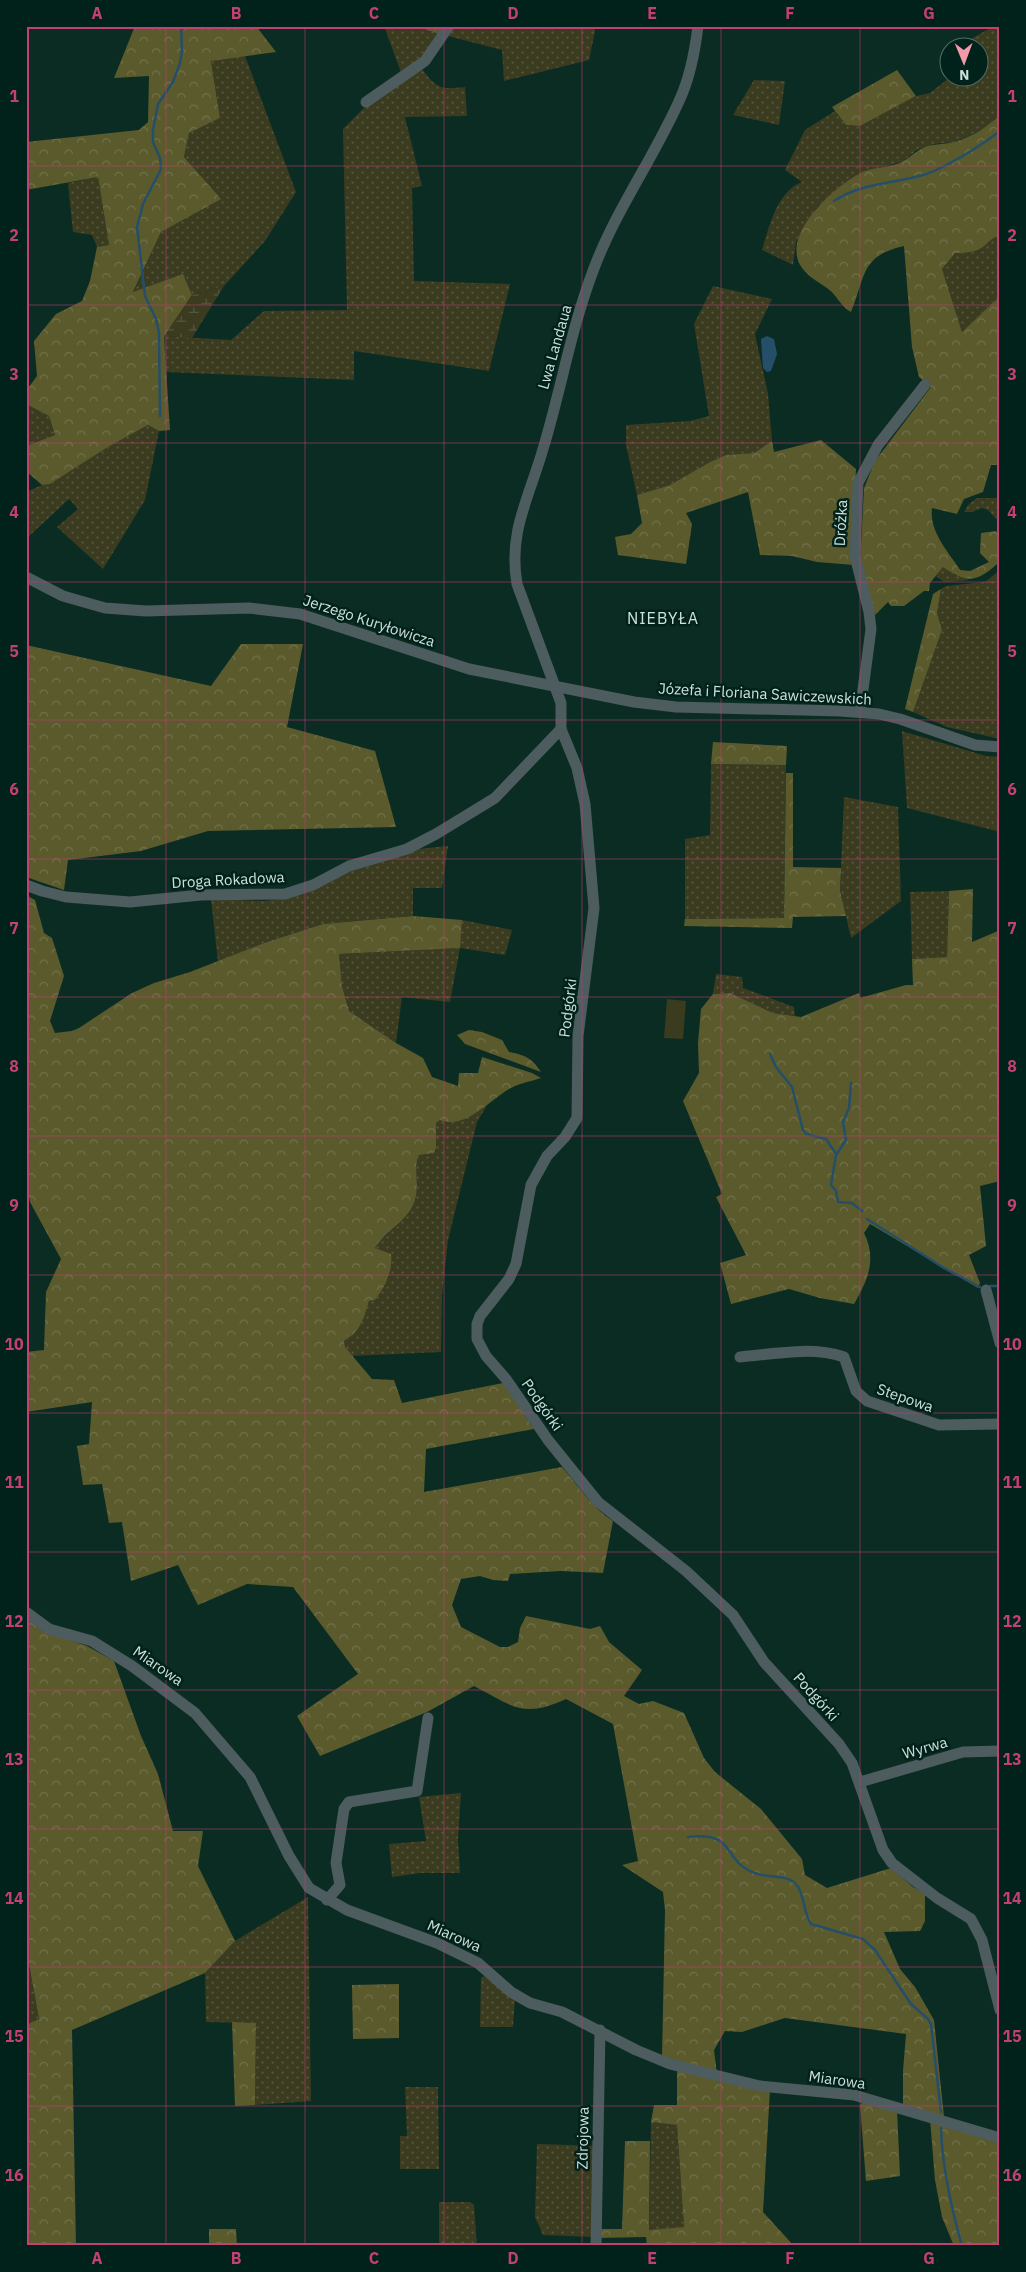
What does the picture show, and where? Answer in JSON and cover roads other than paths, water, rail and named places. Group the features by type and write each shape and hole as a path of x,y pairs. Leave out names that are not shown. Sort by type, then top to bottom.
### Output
{"street":[{"path":"366,102 425,60 449,26"},
{"name":"Lwa Landaua","path":"555,687 517,584 514,565 515,536 544,448 569,348 593,271 608,238 681,98 694,51 698,26"},
{"name":"Dróżka","path":"860,712 870,629 865,591 855,556 858,483 861,473 878,446 925,384"},
{"name":"Jerzego Kuryłowicza","path":"26,577 63,596 105,608 136,611 249,608 300,614 469,668 555,687"},
{"name":"Józefa i Floriana Sawiczewskich","path":"555,687 634,702 676,707 860,712 900,719 975,745 1000,747"},
{"name":"Podgórki","path":"555,687 561,703 561,729 577,768 586,804 594,908 578,1036 577,1118 565,1137 547,1156 531,1185 516,1264 509,1279 480,1316 477,1324 478,1339 486,1356 506,1379 548,1440 598,1502 686,1571 733,1616 764,1662 839,1744 852,1763 883,1850 892,1863 929,1892 972,1920 983,1943 1000,2010"},
{"name":"Droga Rokadowa","path":"26,884 42,892 66,897 130,902 200,895 285,894 314,885 349,866 408,849 436,834 495,798 561,729"},
{"path":"986,1290 1000,1343"},
{"name":"Stepowa","path":"740,1358 799,1351 829,1352 844,1356 856,1392 867,1401 939,1426 1000,1424"},
{"name":"Miarowa","path":"26,1612 49,1629 92,1641 132,1666 195,1713 250,1777 289,1856 309,1888 327,1900 365,1917 437,1942 478,1963 511,1992 530,2003 562,2012 636,2050 670,2064 760,2086 854,2095 1000,2138"},
{"path":"327,1900 340,1885 336,1858 344,1809 348,1802 379,1799 417,1791 428,1718"},
{"name":"Wyrwa","path":"860,1782 963,1752 1000,1751"},
{"name":"Zdrojowa","path":"596,2246 600,2030"}],"water":[{"path":"767,336 774,339 777,354 771,371 767,372 763,368 761,339"}],"waterway":[{"path":"160,416 159,333 156,319 145,296 137,227 143,204 161,169 160,158 153,142 153,130 158,104 173,82 180,63 182,51 181,26"},
{"path":"834,201 866,187 932,172 963,156 1000,131"},
{"path":"770,1054 776,1067 792,1087 803,1130 806,1134 826,1139 836,1154"},
{"path":"851,1083 849,1108 843,1122 846,1140 836,1155 831,1185 836,1191 838,1202 852,1203 862,1211"},
{"path":"867,1219 944,1268 980,1287"},
{"path":"990,1286 1000,1286"},
{"path":"688,1837 704,1836 715,1838 728,1848 744,1868 755,1873 782,1877 792,1881 799,1888 808,1920 811,1924 863,1939 875,1950 911,2004 931,2024 941,2112"},
{"path":"941,2128 943,2158 948,2187 962,2246"}],"district":[{"name":"NIEBYŁA","path":"663,618"}]}
